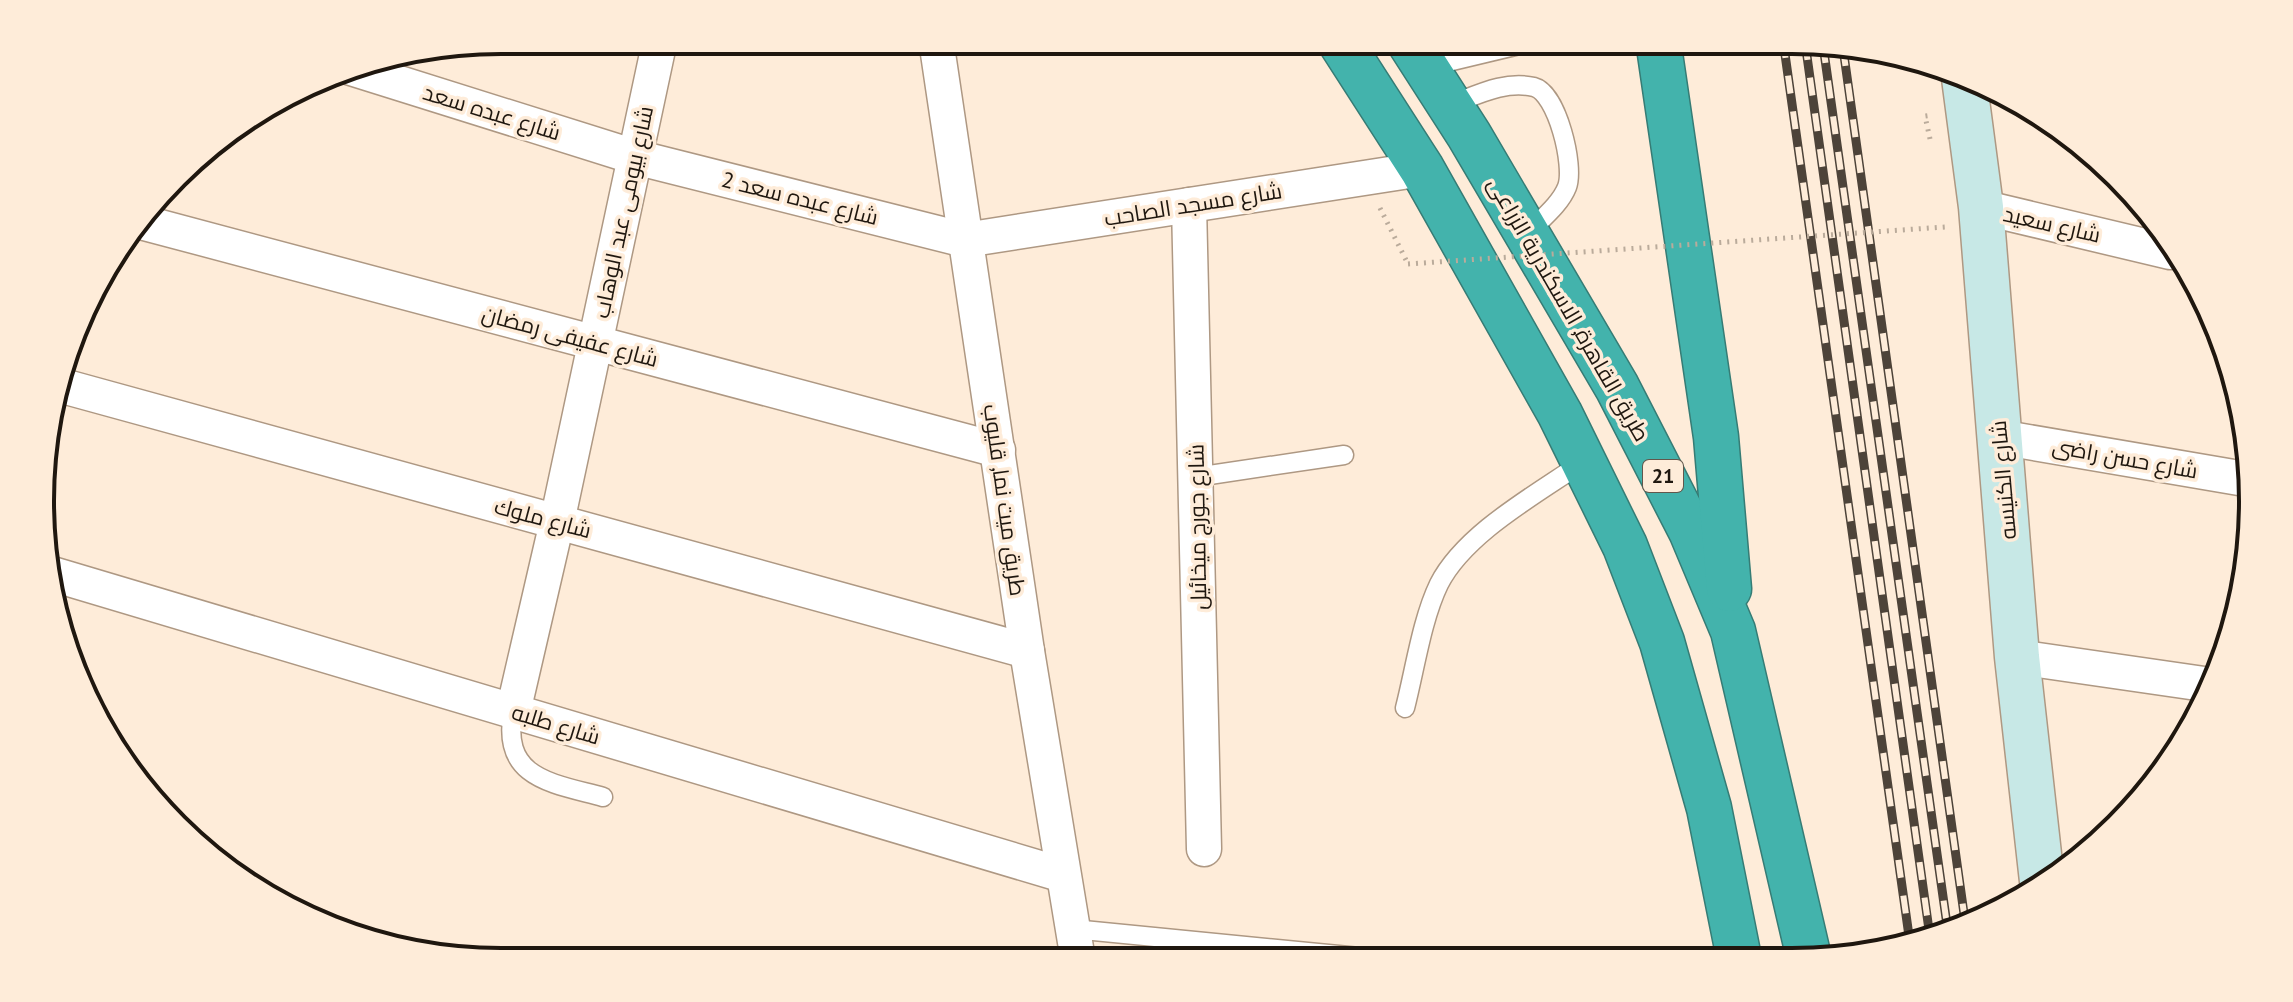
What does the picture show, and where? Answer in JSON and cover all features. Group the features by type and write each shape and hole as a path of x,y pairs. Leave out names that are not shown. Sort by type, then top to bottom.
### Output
{"highway":[{"path":"1348,54 1422,169 1560,414 1625,546 1662,642 1709,808 1737,948"},
{"name":"طريق القاهرة, الاسكندرية الزراعى","path":"1416,54 1450,105 1617,387 1691,531 1733,631 1807,947"},
{"path":"1660,54 1716,437 1733,631"}],"main road":[{"name":"شارع الكنيسه","path":"1964,88 1963,217 1999,437 2017,657 2049,867"}],"street":[{"name":"شارع بيومى عبد الوهاب","path":"513,712 657,54"},
{"name":"طريق ميت نما, قليوب","path":"938,54 1027,651 1076,945"},
{"name":"شارع عبده سعد","path":"370,74 635,157"},
{"name":"شارع عبده سعد 2","path":"635,157 965,240"},
{"name":"شارع مسجد الصاحب","path":"965,240 1422,169"},
{"name":"شارع جورج ميخائيل","path":"1189,205 1204,849"},
{"name":"شارع سعيد","path":"1963,217 2162,251"},
{"name":"شارع عفيفى رمضان","path":"150,224 998,450"},
{"name":"شارع ملوك","path":"68,388 1027,651"},
{"name":"شارع حسن راضى","path":"1999,437 2238,478"},
{"name":"شارع طلبه","path":"61,577 1063,875"},
{"path":"2017,657 2200,683"}],"lane":[{"path":"1450,105 1517,84 1540,89 1550,100 1569,156 1569,180 1562,197 1527,234"},
{"path":"1196,477 1344,455"},
{"path":"1405,708 1432,602 1447,570 1461,553 1500,520 1583,462"},
{"path":"513,712 511,744 528,772 544,781 603,797"},
{"path":"1076,945 1141,948"}],"path":[{"path":"1383,215 1408,264 1963,217"}],"railway":[{"path":"1785,54 1909,933"},
{"path":"1807,55 1929,926"},
{"path":"1824,55 1946,920"},
{"path":"1844,57 1964,914"}]}
